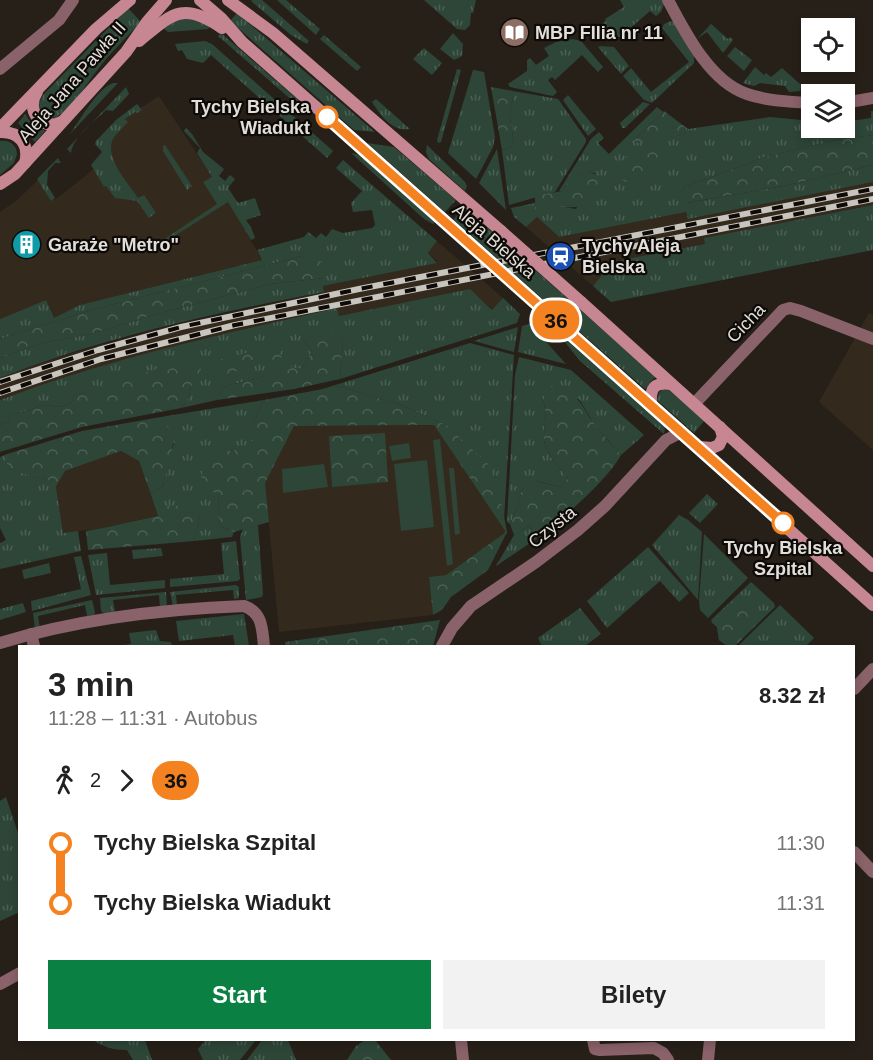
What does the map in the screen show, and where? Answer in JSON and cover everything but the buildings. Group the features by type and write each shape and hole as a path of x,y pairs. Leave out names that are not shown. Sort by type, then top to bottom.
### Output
{"main road":[{"path":"96,29 119,0"},
{"name":"Aleja Jana Pawła II","path":"0,130 96,29 130,0"},
{"name":"Aleja Jana Pawła II","path":"0,184 15,174 126,52 166,0"},
{"name":"Aleja Bielska","path":"200,0 221,18 242,42 651,404 873,605"},
{"name":"Aleja Bielska","path":"228,0 273,33 501,231 873,566"},
{"path":"240,0 273,33"},
{"path":"126,52 166,19 186,12 200,14 210,19 242,42"},
{"path":"42,86 33,101 32,107 36,116 47,124 62,121"},
{"path":"0,130 12,133 22,140 27,153 25,163"},
{"path":"651,404 654,387 661,383 671,384"},
{"path":"699,447 712,448 719,445 723,437 720,427"}],"street":[{"path":"0,69 59,20 73,0"},
{"path":"668,0 703,59 728,84 739,91 756,96 801,102"},
{"path":"855,101 873,98"},
{"name":"Cicha","path":"694,405 783,310 790,308 801,311 873,339"},
{"name":"Czysta","path":"443,645 452,628 471,606 578,530 610,501 666,440 682,432"},
{"path":"0,643 32,640 99,620 244,606 253,610 259,618 264,645"},
{"path":"855,688 873,669"},
{"path":"855,853 873,872"},
{"path":"0,984 18,974"},
{"path":"461,1041 463,1060"},
{"path":"708,1060 710,1041"},
{"path":"593,1042 593,1060"},
{"path":"593,1042 595,1049 600,1050 654,1048 663,1053 668,1060"}],"shaded area":[{"path":"159,96 230,204 262,260 81,305 54,319 46,300 0,319 0,212 17,200 40,178 54,200 59,197 96,167 93,163 102,152 95,144 110,128"},
{"path":"873,182 873,205 705,238 706,245 603,274 593,286 526,227 537,217 559,237 686,212 688,219"},
{"path":"437,241 503,298 493,310 470,290 339,316 336,308 182,344 78,373 0,400 0,378 14,372 166,327 324,292 323,286 437,263 428,253"},
{"path":"869,313 873,315 873,450 819,402"},
{"path":"434,425 507,532 446,575 429,577 433,615 279,632 265,483 294,426"},
{"path":"121,451 139,461 158,516 103,528 63,533 56,487 65,471"}],"green space":[{"path":"252,0 262,0 309,41 307,44 291,35"},
{"path":"277,0 286,0 320,29 316,35"},
{"path":"424,0 476,0 473,13 471,13 470,25 465,30 457,29"},
{"path":"620,0 664,0 665,2 661,12 656,16 650,11 620,37 603,35 598,27 606,21 605,19 624,7"},
{"path":"128,8 141,22 109,56 68,108 55,118 42,114 39,104 43,95"},
{"path":"237,13 375,132 354,130 230,21"},
{"path":"186,16 211,26 208,29 168,32 163,28"},
{"path":"674,22 694,56 694,63 652,103 644,100 623,76 631,68 651,92 689,62 662,28 664,24"},
{"path":"711,24 728,39 730,37 733,40 723,53 707,32 697,39"},
{"path":"221,33 305,106 302,109 218,36"},
{"path":"453,33 463,44 462,56 454,60 440,49"},
{"path":"324,35 361,67 357,71 320,39"},
{"path":"573,39 581,41 603,67 598,72 582,55 555,80 552,77 548,80 557,92 553,96 510,87 508,84 527,71 527,60 530,58 536,65 549,56 544,48 556,42"},
{"path":"205,41 212,44 333,151 327,158 211,55 203,63 187,59 182,50 178,51 175,44"},
{"path":"598,47 614,47 629,66 621,74"},
{"path":"735,47 752,60 744,71 727,56"},
{"path":"424,48 442,63 432,75 413,59"},
{"path":"755,67 764,75 766,73 771,77 782,68 801,85 800,91 789,92 785,86 760,83 754,86 743,83"},
{"path":"457,69 461,70 441,142 438,143 437,140"},
{"path":"473,70 484,72 495,137 493,147 476,179 448,153"},
{"path":"113,83 118,83 70,134 95,98"},
{"path":"126,87 129,94 113,111 106,110 90,125"},
{"path":"491,87 513,91 510,111 512,143 511,147 502,150"},
{"path":"513,91 558,99 586,142 555,192 509,205 502,150 511,147 512,143 510,111"},
{"path":"568,95 596,129 588,136 563,100"},
{"path":"376,99 410,129 398,128 388,122 372,102"},
{"path":"643,102 650,104 625,128 622,128 620,123"},
{"path":"137,104 142,110 125,119 128,122 113,138 111,148 115,164 124,179 138,198 144,195 156,213 149,218 137,201 115,198 106,186 104,187 91,165 102,152 95,144 96,141 116,120"},
{"path":"657,107 663,112 633,141 683,135 688,129 770,117 801,120 801,138 850,138 761,158 683,187 687,203 788,185 873,165 873,182 688,219 686,212 559,237 537,217 526,227 514,217 511,208 535,203 535,209 552,205 576,209 595,173 580,175 562,191 559,191 591,139 599,132 604,138 598,143 609,154"},
{"path":"664,111 688,129 683,135 635,143 633,141"},
{"path":"871,111 873,111 873,135 855,137 855,120 871,118"},
{"path":"25,114 32,124 45,131 35,142 18,123"},
{"path":"186,128 203,152 224,169 219,176 225,181 230,175 235,179 228,188 238,203 255,198 261,215 246,220 255,238 251,240 228,202 165,242 163,240 217,204 203,182 212,177 197,153 200,148 184,131"},
{"path":"873,135 873,165 788,185 686,203 683,187 761,158"},
{"path":"80,136 76,141 71,153 67,149"},
{"path":"0,141 12,143 17,154 14,163 0,175"},
{"path":"367,143 394,147 456,200 445,212"},
{"path":"165,145 192,186 187,190 163,151"},
{"path":"427,145 465,182 467,186 465,191 429,159 426,152"},
{"path":"656,145 664,162 644,178 626,182 619,177 620,163 634,150"},
{"path":"497,149 506,210 479,183"},
{"path":"351,153 360,155 436,221 433,224 424,219"},
{"path":"58,158 61,163 55,163 48,171 47,185 55,198 51,201 37,179"},
{"path":"343,160 437,241 428,253 437,263 323,286 324,292 243,308 119,338 0,378 0,358 42,343 91,334 270,284 325,278 302,256 95,309 0,339 0,319 46,300 54,318 80,305 262,260 257,250 304,237 308,232 316,238 321,233 326,237 332,229 343,233 372,228 375,225 372,210 353,212 351,203 362,191 336,168"},
{"path":"585,172 597,176 603,187 585,203 572,207 535,209 535,196 562,191 570,180"},
{"path":"873,205 873,250 611,302 593,286 602,275 591,266 705,244 704,238"},
{"path":"464,207 656,377 645,389 453,220"},
{"path":"302,256 323,262 325,278 270,284 91,334 42,343 0,358 0,339 95,309"},
{"path":"470,289 492,310 503,298 520,314 517,323 340,379 343,340 303,340 312,351 302,368 293,368 284,364 259,378 225,386 217,400 181,408 189,397 191,386 113,384 75,395 71,403 60,407 45,405 11,415 8,422 0,425 0,400 124,359 337,308 339,316"},
{"path":"534,309 662,422 665,427 664,434 579,360 565,342 531,310"},
{"path":"530,324 566,364 518,352 522,326"},
{"path":"518,327 514,352 474,341"},
{"path":"332,332 343,340 340,379 294,389 217,400 225,386 259,378 285,363 293,368 302,368 312,351 303,340 313,335"},
{"path":"470,343 514,355 504,519 501,500 446,425 401,405 339,386 313,392"},
{"path":"270,347 279,350 282,357 221,376 214,371 214,361"},
{"path":"519,357 571,370 644,435 621,455 594,424 579,399 543,400 546,415 544,432 546,449 568,478 560,487 536,481 522,489 510,524 507,522 515,375"},
{"path":"196,361 201,369 200,379 191,386 189,397 181,408 82,427 0,452 0,425 8,422 11,415 45,405 60,407 71,403 75,395 179,362"},
{"path":"339,386 401,405 446,425 490,466 501,500 507,532 488,570 451,597 442,610 433,615 429,577 446,575 506,532 434,425 294,426 265,483 269,522 234,532 220,526 218,494 202,488 203,468 211,457 246,449 253,438 253,423 264,400"},
{"path":"551,386 568,391 573,395 621,455 595,488 539,537 529,526 514,535 510,524 522,489 535,481 560,487 568,478 553,460 545,444 546,415 543,400"},
{"path":"663,389 669,390 705,420 694,433 657,400"},
{"path":"264,400 253,423 253,438 246,450 231,450 218,494 220,526 234,532 232,537 194,541 200,517 158,516 150,492 163,487 168,460 174,444 164,419 155,418"},
{"path":"164,418 173,441 163,487 150,492 139,461 121,451 65,471 58,483 7,469 7,454 82,431"},
{"path":"385,433 388,482 332,487 329,436"},
{"path":"440,439 453,564 447,566 433,440"},
{"path":"409,443 411,458 392,461 389,446"},
{"path":"7,454 8,469 58,483 56,487 63,533 78,531 81,551 0,569 0,543 6,540 0,528 0,457"},
{"path":"427,460 434,527 401,531 394,464"},
{"path":"324,464 328,487 283,493 282,469"},
{"path":"449,468 454,468 460,534 455,535"},
{"path":"707,494 718,504 700,523 689,513"},
{"path":"166,506 188,506 200,517 194,541 88,550 86,531 158,516"},
{"path":"679,515 702,532 698,600 652,545"},
{"path":"258,525 263,594 262,597 246,600 240,537 243,529"},
{"path":"529,526 539,537 496,566 514,535"},
{"path":"704,534 748,578 708,618 700,610 699,600"},
{"path":"236,541 240,579 238,581 170,587 170,579 224,574 221,543"},
{"path":"648,547 689,593 679,602 660,581 607,628 587,601"},
{"path":"161,548 163,556 133,559 132,550"},
{"path":"107,553 110,585 165,580 165,588 96,595 88,555"},
{"path":"81,556 91,595 32,611 31,601 81,589 74,557"},
{"path":"49,563 51,573 24,579 22,570"},
{"path":"751,582 774,603 775,607 735,645 726,645 719,640 717,627 711,620"},
{"path":"236,585 239,587 239,598 234,599 233,590 176,595 177,606 173,606 170,592"},
{"path":"166,592 167,607 160,608 159,595 113,600 115,612 105,614 101,611 100,598"},
{"path":"736,597 760,621 736,645 726,645 719,640 717,627 711,622"},
{"path":"92,600 94,615 87,616 85,605 38,616 40,629 35,629 33,613"},
{"path":"23,603 26,612 0,620 0,609"},
{"path":"780,605 814,638 807,645 739,645"},
{"path":"580,608 601,634 586,645 542,645 538,638"},
{"path":"244,614 249,645 235,645 233,635 179,641 176,621"},
{"path":"440,620 433,645 285,645 285,642"},
{"path":"156,630 160,641 171,642 172,645 123,645 131,644 129,633"},
{"path":"6,797 18,833 18,913 0,921 0,801"},
{"path":"95,1041 145,1041 152,1060 133,1060 127,1050 101,1045"},
{"path":"205,1041 255,1041 240,1060 203,1060 198,1049"},
{"path":"261,1041 288,1041 296,1060 247,1060"},
{"path":"364,1041 376,1041 391,1060 347,1060 356,1046"}],"railway":[{"path":"0,382 98,350 181,327 359,289 873,189"},
{"path":"0,393 101,359 235,325 873,199"}],"bus line":[{"name":"36","path":"327,117 783,523"}],"place":[{"name":"MBP FIlia nr 11","path":"514,33"},
{"name":"Tychy Bielska Wiadukt","path":"327,117"},
{"name":"Garaże \"Metro\"","path":"27,245"},
{"name":"Tychy Aleja Bielska","path":"561,256"},
{"name":"Tychy Bielska Szpital","path":"783,523"}]}
